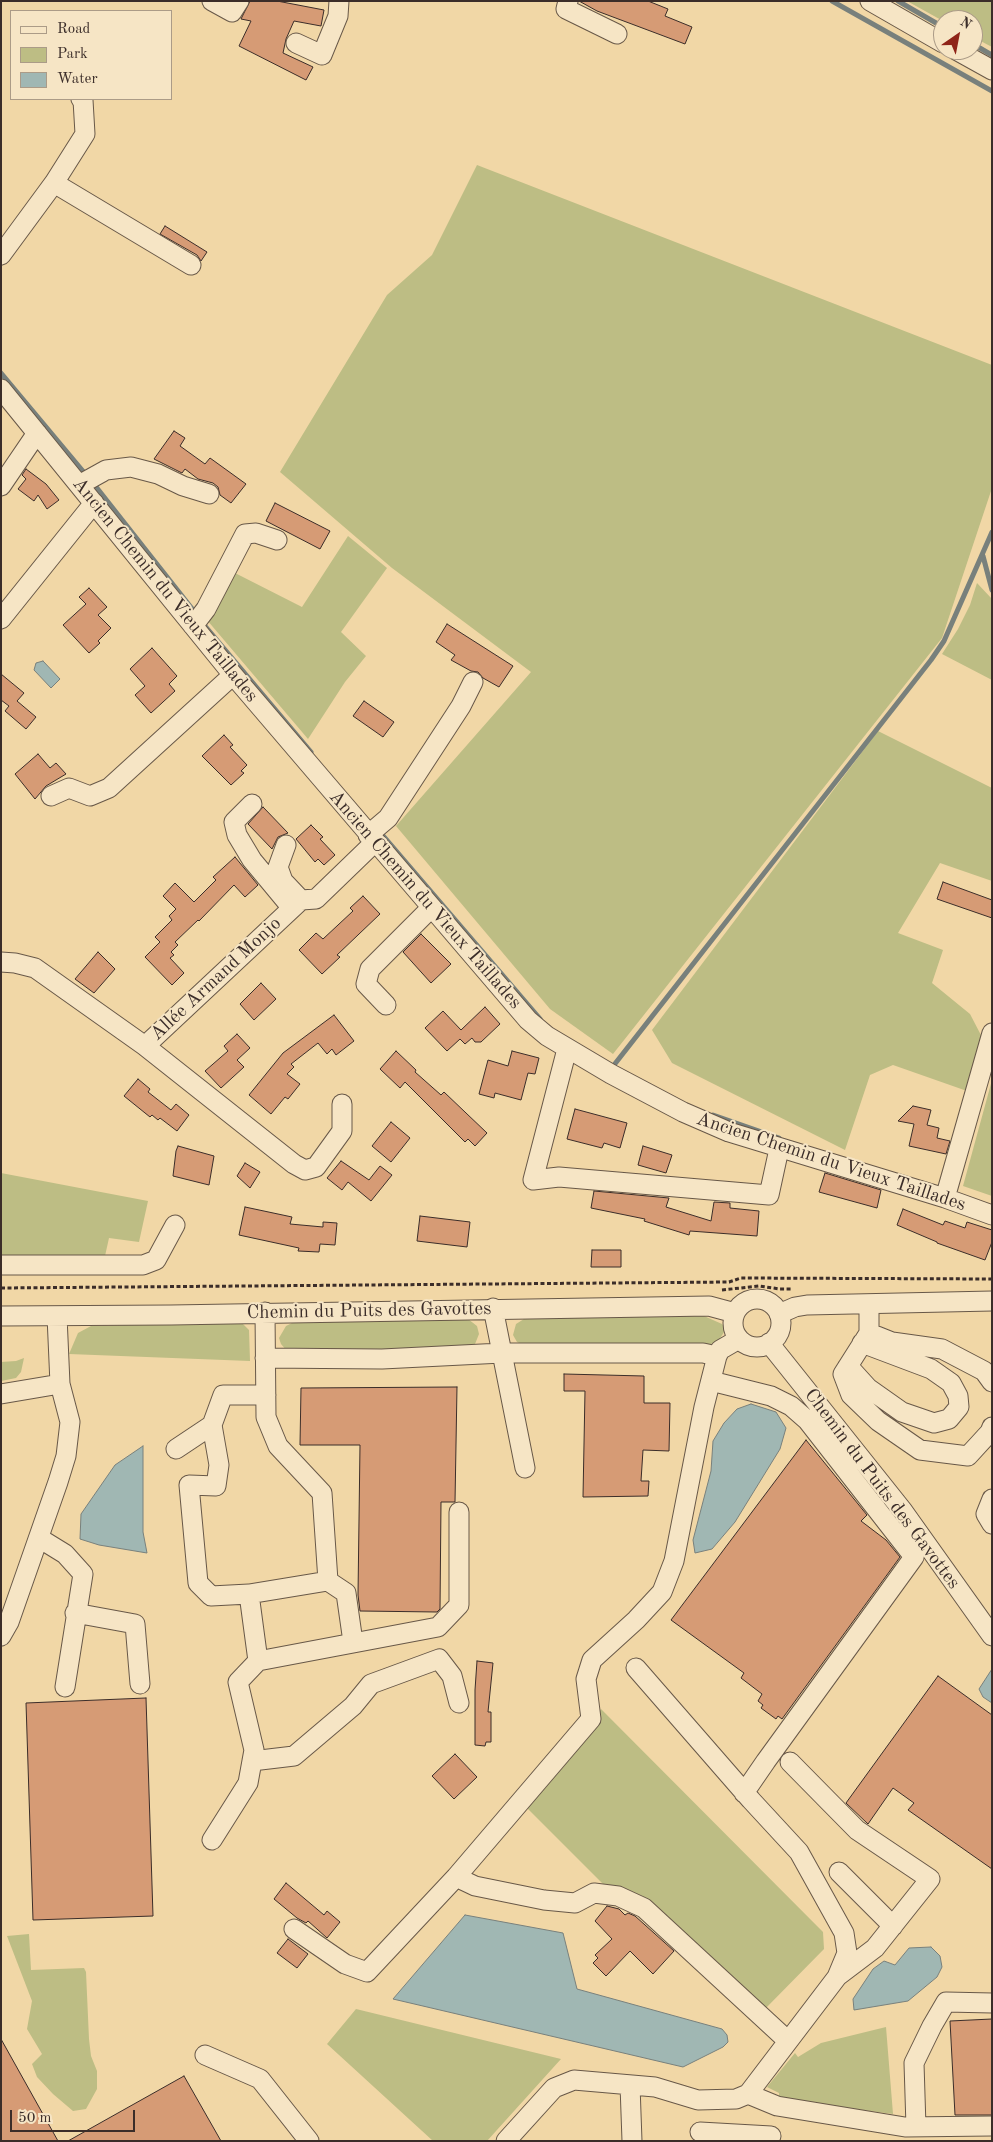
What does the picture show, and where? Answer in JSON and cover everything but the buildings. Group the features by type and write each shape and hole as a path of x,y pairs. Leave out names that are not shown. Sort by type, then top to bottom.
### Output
{"street":[{"path":"212,1 232,12 239,1"},
{"path":"296,44 322,55 338,16 340,1"},
{"path":"568,1 566,9 617,34"},
{"path":"870,1 933,36"},
{"path":"974,60 992,70"},
{"path":"1,256 54,184 85,134 83,100"},
{"path":"54,184 192,265"},
{"name":"Ancien Chemin du Vieux Taillades","path":"1,389 233,675 371,839 528,1020 547,1036 567,1049 683,1112 730,1132 779,1149 944,1198 992,1215"},
{"path":"1,486 38,433"},
{"path":"79,485 106,470 131,467 158,474 183,486 209,494"},
{"path":"1,619 94,503"},
{"path":"193,626 206,609 245,534 256,533 278,540"},
{"path":"51,796 69,788 90,796 109,788 233,675"},
{"path":"297,904 316,899 388,818 460,706 472,682"},
{"path":"252,804 234,822 236,836 263,874 297,904"},
{"path":"286,845 278,867 283,881 297,904"},
{"name":"Allée Armand Monjo","path":"1,962 35,968 145,1046 297,904"},
{"path":"386,1005 366,984 370,969 431,908"},
{"path":"944,1198 992,1033"},
{"path":"145,1046 294,1164 305,1170 316,1167 342,1131 342,1104"},
{"path":"567,1049 534,1180 559,1177 769,1195 779,1149"},
{"path":"1,1266 143,1265 156,1260 175,1226"},
{"path":"758,1299 770,1304 779,1314 780,1328 770,1343 762,1346 754,1347 739,1340 733,1327 735,1313 744,1303 758,1299"},
{"path":"779,1314 795,1307 808,1305 992,1301"},
{"path":"869,1304 865,1338 843,1374 850,1395 878,1421 920,1450 968,1456 990,1432 992,1427"},
{"name":"Chemin du Puits des Gavottes","path":"1,1316 708,1306 735,1313"},
{"path":"493,1308 525,1468"},
{"path":"265,1312 266,1417 278,1446 322,1493 328,1581"},
{"path":"1,1636 9,1622 66,1456 70,1422 60,1384 57,1316"},
{"path":"848,1366 868,1388 902,1412 934,1423 949,1419 959,1407 958,1396 951,1383 931,1369 865,1338"},
{"path":"865,1338 942,1349 984,1371 992,1382"},
{"path":"294,1929 345,1964 367,1972 456,1877 591,1719 586,1678 592,1660 636,1620 662,1592 674,1561 717,1356 720,1350 739,1340"},
{"name":"Chemin du Puits des Gavottes","path":"770,1343 902,1511 992,1636"},
{"path":"265,1358 382,1359 502,1353 703,1353 717,1356"},
{"path":"711,1381 770,1396 791,1406 808,1420 914,1557 766,1760 748,1797"},
{"path":"1,1394 60,1384"},
{"path":"266,1395 224,1395 212,1425 219,1465 216,1486 189,1485 198,1582 211,1596 249,1594 328,1581 346,1593 353,1642"},
{"path":"176,1450 212,1425"},
{"path":"992,1499 986,1514 992,1524"},
{"path":"212,1840 248,1783 254,1750 238,1682 258,1661 438,1627 459,1605 459,1512"},
{"path":"39,1538 65,1554 83,1574 75,1613 65,1687"},
{"path":"249,1594 258,1661"},
{"path":"75,1613 135,1624 140,1684"},
{"path":"252,1761 294,1756 353,1706 371,1684 439,1659 452,1676 459,1703"},
{"path":"506,2141 554,2088 574,2080 655,2087 698,2100 736,2099 748,2094 837,1977 847,1953 844,1933 799,1852 748,1797 636,1668"},
{"path":"790,1762 857,1830 930,1879 875,1948 837,1977"},
{"path":"840,1872 893,1926"},
{"path":"456,1877 475,1886 544,1900 575,1902 594,1893 618,1896 644,1908 788,2041"},
{"path":"916,2127 914,2063 946,2002 992,2003"},
{"path":"205,2055 260,2079 309,2141"},
{"path":"630,2085 632,2141"},
{"path":"748,2094 778,2106 905,2127 992,2126"},
{"path":"698,2100 700,2136 770,2136"}],"path":[{"path":"1,1288 728,1282 741,1278 992,1279"}],"green space":[{"path":"907,1 992,1 992,47 983,42 983,10 933,10 933,15"},
{"path":"477,165 992,365 992,488 942,638 613,1054 550,1009 396,826 531,672 392,568 280,472 387,295 432,255"},
{"path":"348,536 387,568 341,632 366,656 345,682 308,739 207,620 235,573 302,607"},
{"path":"977,583 992,599 992,680 942,654 970,605"},
{"path":"878,731 992,788 992,881 940,863 898,933 943,950 932,983 970,1014 983,1039 967,1091 893,1065 870,1075 845,1150 672,1063 652,1030"},
{"path":"992,1080 992,1196 963,1186"},
{"path":"1,1173 148,1201 139,1242 109,1238 105,1256 1,1258"},
{"path":"540,1316 704,1316 722,1324 726,1329 719,1340 711,1344 528,1347 517,1342 513,1335 516,1324 524,1319"},
{"path":"468,1319 477,1326 479,1334 475,1344 468,1349 287,1351 279,1338 286,1326 296,1321"},
{"path":"242,1323 249,1330 250,1361 69,1354 78,1333 91,1326"},
{"path":"24,1358 21,1372 16,1378 1,1381 1,1362 16,1361"},
{"path":"601,1709 823,1932 824,1949 764,2010 609,1890 525,1806 595,1720"},
{"path":"29,1934 31,1970 84,1968 86,1972 89,2039 91,2056 97,2071 97,2089 86,2109 73,2111 37,2077 32,2064 42,2054 27,2029 32,2001 7,1936"},
{"path":"356,2009 561,2059 487,2141 433,2141 327,2044"},
{"path":"886,2027 893,2114 779,2099 779,2093 767,2087 795,2053 798,2057 821,2043"}],"water":[{"path":"43,661 60,679 51,688 34,670 36,663"},
{"path":"751,1404 776,1412 786,1428 780,1449 735,1522 712,1549 695,1553 693,1540 711,1471 713,1441 724,1423 737,1409"},
{"path":"143,1446 143,1532 147,1553 99,1545 80,1539 81,1514 115,1465"},
{"path":"992,1669 992,1703 983,1697 979,1689"},
{"path":"465,1915 563,1933 577,1989 722,2029 727,2035 728,2042 723,2047 683,2067 393,1999"},
{"path":"931,1947 940,1956 942,1967 937,1977 908,2001 854,2010 853,1999 873,1969 884,1961 895,1965 909,1948"}],"waterway":[{"path":"832,1 992,91"},
{"path":"898,1 933,21"},
{"path":"983,50 992,55"},
{"path":"1,373 87,476"},
{"path":"93,483 197,615"},
{"path":"614,1065 931,660 944,641 992,532"},
{"path":"983,556 992,590"},
{"path":"205,626 311,752"},
{"path":"378,830 540,1019"},
{"path":"713,1115 779,1138"}]}
